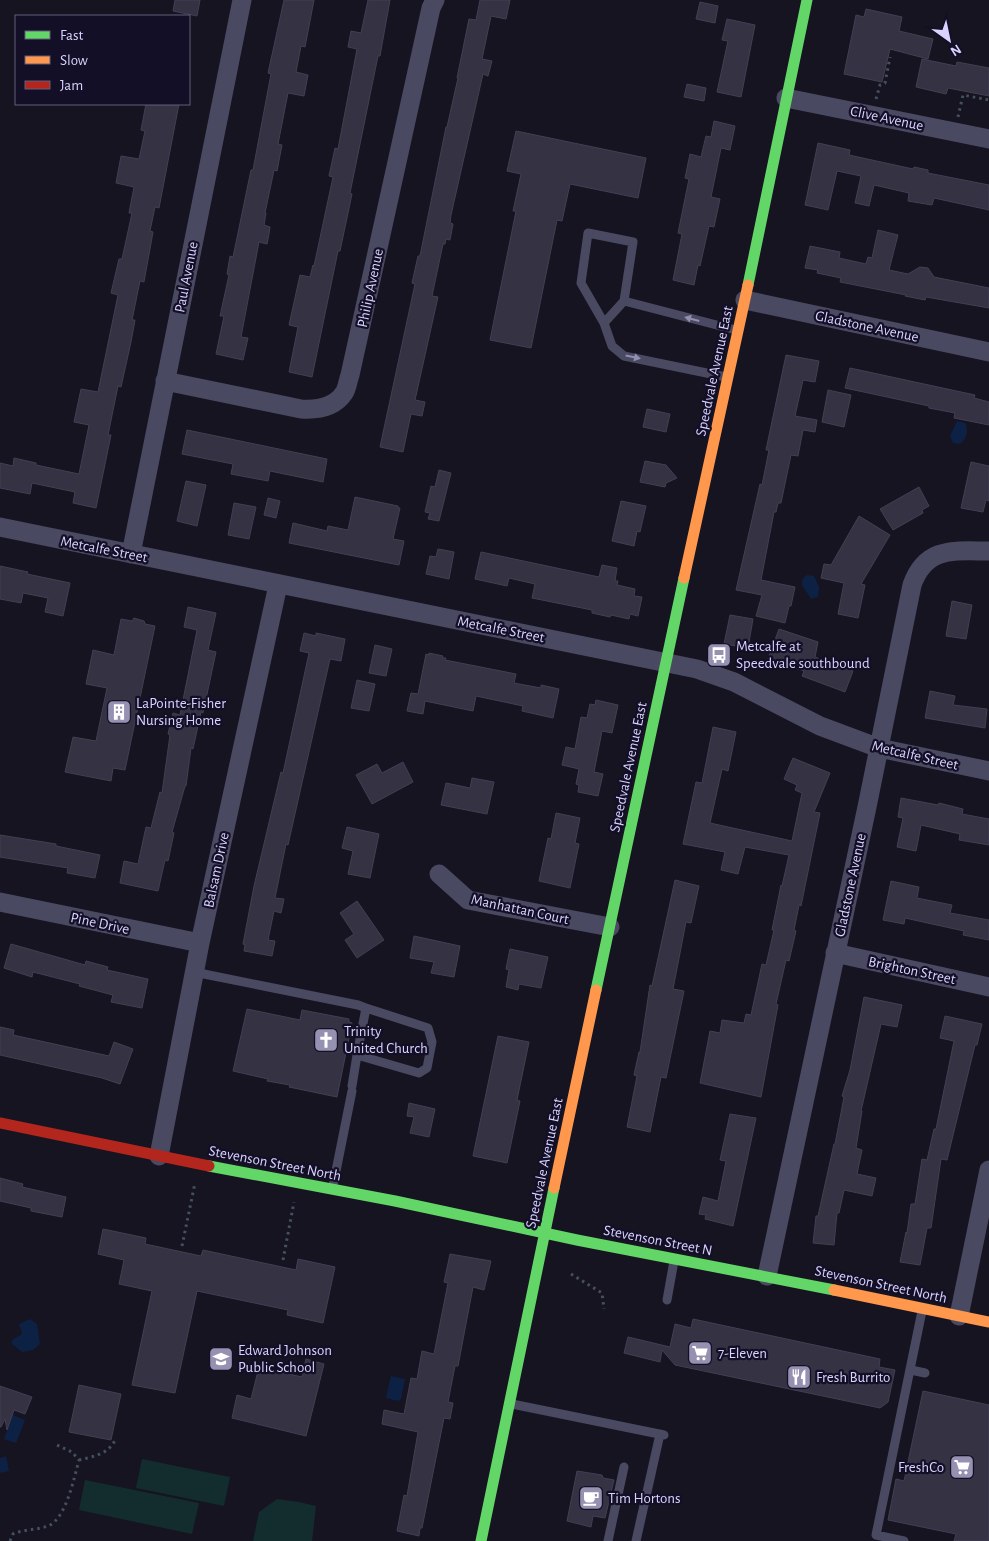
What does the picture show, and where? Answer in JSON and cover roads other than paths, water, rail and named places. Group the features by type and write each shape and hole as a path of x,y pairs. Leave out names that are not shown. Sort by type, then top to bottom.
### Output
{"main road":[{"name":"Speedvale Avenue East","path":"481,1541 544,1233 727,377 739,331 807,0"},
{"name":"Stevenson Street North","path":"0,1123 544,1233"},
{"name":"Stevenson Street N","path":"544,1233 767,1276"},
{"name":"Stevenson Street North","path":"767,1276 989,1322"}],"street":[{"name":"Paul Avenue","path":"132,554 242,0"},
{"name":"Philip Avenue","path":"165,381 301,409 314,410 329,406 344,394 350,375 431,8 435,0"},
{"name":"Clive Avenue","path":"786,98 989,139"},
{"name":"Gladstone Avenue","path":"745,300 989,352"},
{"name":"Metcalfe Street","path":"0,527 278,585 666,661 697,669 734,682 820,726 879,748 989,771"},
{"name":"Gladstone Avenue","path":"767,1276 879,748 910,592 916,572 930,558 941,553 989,551"},
{"name":"Balsam Drive","path":"158,1156 200,943 278,585"},
{"name":"Manhattan Court","path":"439,874 468,900 610,927"},
{"name":"Pine Drive","path":"0,902 200,943"},
{"name":"Brighton Street","path":"835,953 989,987"},
{"path":"959,1316 989,1170"}],"lane":[{"path":"604,323 624,301 633,242 588,233 581,283 604,323 612,346 624,356 727,377"},
{"path":"624,301 739,331"},
{"path":"194,972 366,1008 428,1028 432,1042 427,1068 420,1073 357,1055"},
{"path":"332,1189 366,1008"},
{"path":"667,1300 675,1258"},
{"path":"904,1541 876,1535 923,1309"},
{"path":"911,1370 925,1373"},
{"path":"509,1403 662,1434 636,1541"},
{"path":"608,1541 624,1467"}],"water":[{"path":"957,421 965,423 967,429 965,437 959,444 953,443 950,436"},
{"path":"807,575 814,576 819,587 818,597 811,599 803,587 803,578"},
{"path":"30,1319 37,1324 40,1344 33,1350 22,1352 12,1344 12,1340 22,1334 19,1324"},
{"path":"391,1376 405,1379 401,1399 398,1401 386,1398"},
{"path":"13,1415 25,1420 16,1443 4,1439"},
{"path":"6,1456 9,1471 0,1473 0,1458"}],"place":[{"name":"Metcalfe at Speedvale southbound","path":"719,655"},
{"name":"LaPointe-Fisher Nursing Home","path":"119,712"},
{"name":"Trinity United Church","path":"326,1040"},
{"name":"7-Eleven","path":"700,1353"},
{"name":"Edward Johnson Public School","path":"221,1359"},
{"name":"Fresh Burrito","path":"799,1377"},
{"name":"FreshCo","path":"962,1467"},
{"name":"Tim Hortons","path":"591,1498"}]}
